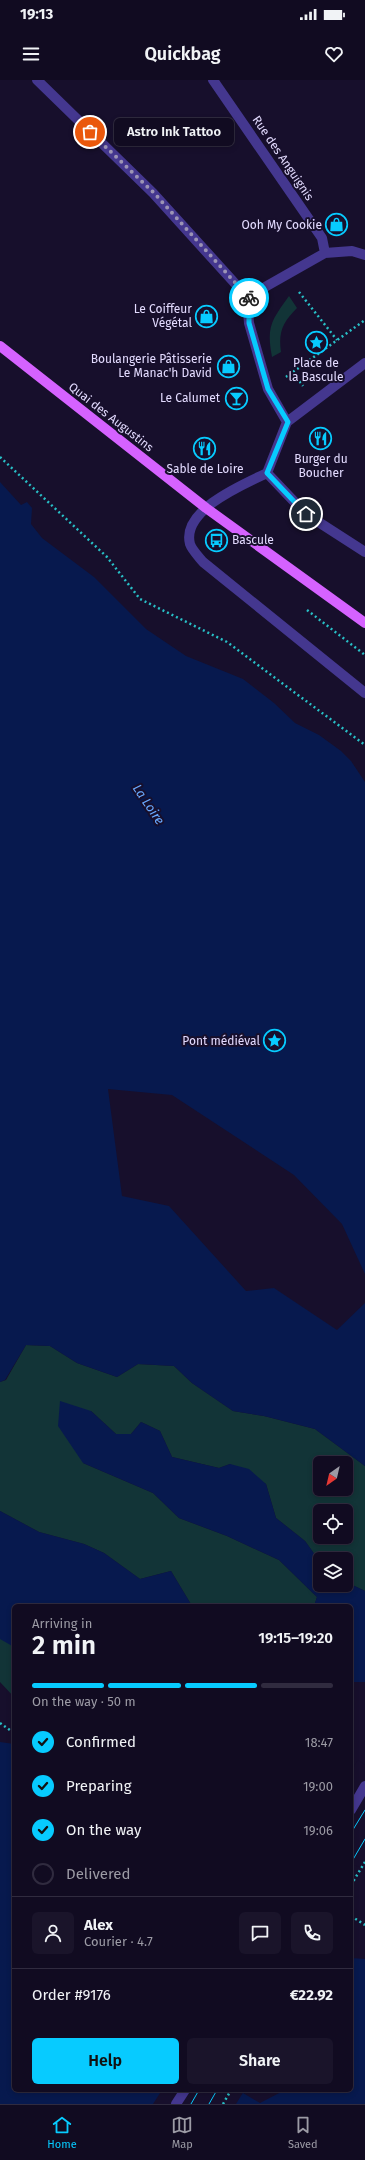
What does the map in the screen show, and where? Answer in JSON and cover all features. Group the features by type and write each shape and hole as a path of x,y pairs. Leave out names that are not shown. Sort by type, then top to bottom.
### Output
{"main road":[{"name":"Quai des Augustins","path":"0,346 206,508 365,623"}],"street":[{"path":"37,80 154,193 250,300"},
{"name":"Rue des Anguignis","path":"214,80 322,238 325,253"},
{"path":"288,422 272,398 266,383 249,323 248,311 250,300 265,287 325,253 352,251 365,255"},
{"path":"365,363 288,422 267,473 226,493 206,508 192,526 190,544 203,562 365,693"},
{"path":"267,473 306,514 365,552"},
{"path":"353,1807 365,1786"},
{"path":"176,2104 184,2092"}],"path":[{"path":"300,293 337,340"},
{"path":"284,379 365,320"},
{"path":"293,372 305,389"},
{"path":"0,457 106,557 140,599 227,642 365,745"},
{"path":"0,1723 12,1732"},
{"path":"353,1882 365,1862"},
{"path":"353,1917 365,1925"},
{"path":"223,2104 230,2092"}],"green space":[{"path":"289,296 297,308 288,318 281,333 281,352 272,357 270,330 278,311"},
{"path":"26,1345 50,1346 77,1363 117,1377 138,1364 174,1366 192,1383 233,1411 264,1416 315,1429 351,1456 313,1456 313,1496 353,1496 353,1457 365,1466 365,1591 353,1585 353,1552 313,1552 305,1541 276,1518 266,1484 230,1464 219,1468 172,1457 160,1431 141,1422 131,1434 116,1434 91,1411 83,1463 153,1493 179,1518 227,1536 279,1560 317,1597 315,1604 191,1604 171,1571 140,1579 104,1553 84,1544 39,1532 0,1511 0,1382 6,1380"},
{"path":"0,1614 12,1620 12,1695 0,1682"}],"water":[{"name":"La Loire","path":"0,482 21,505 27,502 32,508 31,524 42,538 94,577 146,629 186,656 243,679 274,703 295,723 319,735 341,751 351,761 365,782 365,1274 342,1224 294,1175 172,1095 108,1089 122,1196 169,1206 246,1291 274,1288 337,1330 365,1303 365,1466 315,1429 264,1416 233,1411 192,1383 174,1366 138,1364 117,1377 77,1363 50,1346 26,1345 5,1380 0,1382"},
{"path":"60,1401 91,1411 116,1434 131,1434 141,1422 160,1431 172,1457 219,1468 230,1464 249,1469 266,1484 276,1518 305,1541 313,1552 313,1592 353,1592 353,1585 365,1591 365,1682 353,1682 353,1604 315,1604 317,1597 279,1560 227,1536 179,1518 153,1493 83,1463 58,1426"},
{"path":"0,1511 39,1532 84,1544 104,1553 140,1579 171,1571 191,1604 12,1604 12,1646 0,1639"},
{"path":"0,1742 12,1744 12,2092 241,2092 260,2103 281,2092 353,2092 353,1958 365,1959 365,2104 0,2104"}],"pier":[{"path":"358,1760 365,1765 365,1869 353,1865 353,1768"},
{"path":"161,2092 243,2092 236,2104 153,2104"}],"tram line":[{"path":"353,1830 365,1810"},
{"path":"353,1860 365,1839"},
{"path":"191,2104 198,2092"},
{"path":"209,2104 216,2092"}],"way so far":[{"path":"90,132 154,193 220,268 249,298"}],"place":[{"name":"Astro Ink Tattoo","path":"90,132"},
{"name":"Ooh My Cookie","path":"337,225"},
{"name":"Le Coiffeur Végétal","path":"207,316"},
{"name":"Place de la Bascule","path":"316,342"},
{"name":"Boulangerie Pâtisserie Le Manac'h David","path":"228,366"},
{"name":"Le Calumet","path":"236,398"},
{"name":"Burger du Boucher","path":"321,438"},
{"name":"Sable de Loire","path":"205,448"},
{"name":"Bascule","path":"217,540"},
{"name":"Pont médiéval","path":"275,1041"}],"route":[{"path":"249,298 249,323 268,389 272,398 288,422 267,473 306,514"}]}
